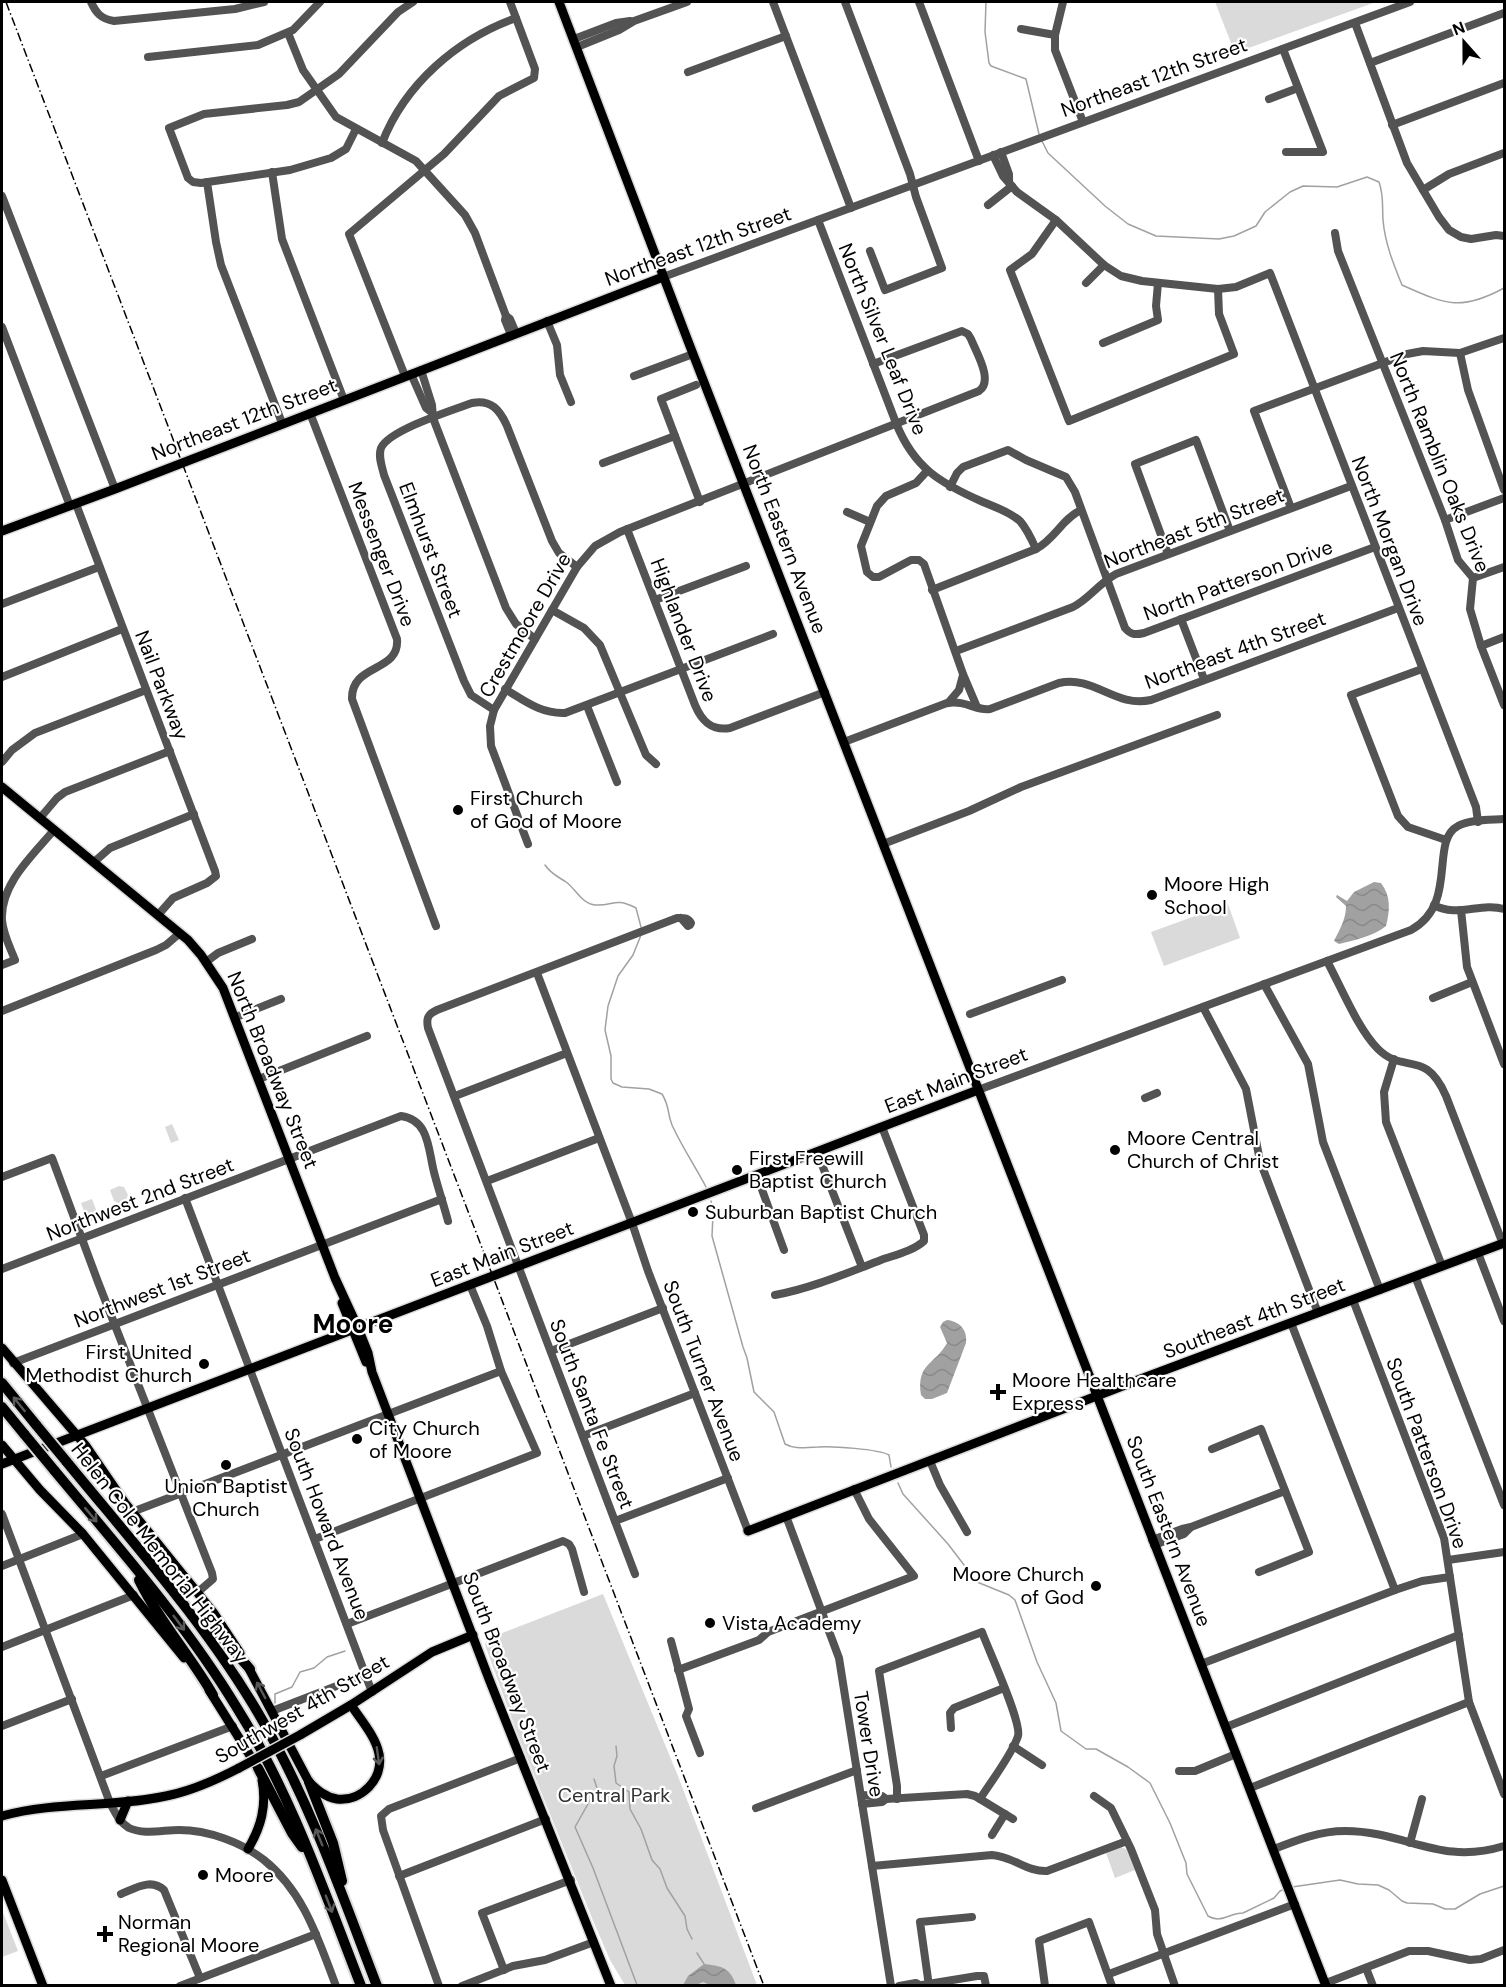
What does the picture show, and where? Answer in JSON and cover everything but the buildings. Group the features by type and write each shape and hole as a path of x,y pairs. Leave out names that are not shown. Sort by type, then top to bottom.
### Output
{"highway":[{"name":"Helen Cole Memorial Highway","path":"2,1383 195,1619 251,1701 286,1764 318,1835 377,1986"},
{"name":"Helen Cole Memorial Highway","path":"2,1407 178,1622 238,1708 272,1770 314,1864 361,1986"},
{"path":"129,1561 149,1601 196,1665 213,1695"},
{"path":"195,1619 212,1627 250,1670"},
{"path":"258,1768 292,1833 314,1864"},
{"path":"309,1782 337,1855 348,1911"}],"main road":[{"name":"North Eastern Avenue","path":"559,2 978,1090"},
{"name":"Northeast 12th Street","path":"2,531 663,277"},
{"name":"North Broadway Street","path":"2,787 180,933 206,962 223,988 355,1329"},
{"name":"East Main Street","path":"2,1464 978,1090"},
{"name":"South Eastern Avenue","path":"978,1090 1326,1984"},
{"name":"Southeast 4th Street","path":"748,1531 1097,1396 1504,1243"},
{"name":"South Broadway Street","path":"355,1329 368,1353 372,1372 420,1498 611,1986"},
{"path":"2,1348 77,1435 132,1512 223,1626 250,1670 309,1782 325,1796 344,1799 354,1797 365,1791 376,1778 379,1766 377,1747 351,1705"},
{"path":"2,1445 40,1490 83,1534 134,1595 213,1695 233,1726 258,1768 264,1792 264,1809 259,1829 248,1849"},
{"name":"Southwest 4th Street","path":"2,1816 55,1806 164,1797 187,1791 220,1778 300,1735 372,1692 434,1651 473,1635"},
{"path":"120,1820 128,1801"},
{"path":"2,1880 41,1985"}],"street":[{"path":"91,2 98,15 106,20 120,21 235,9 264,2"},
{"path":"148,57 247,48 288,33 320,2"},
{"path":"356,129 346,148 337,156 290,170 196,183 191,181 169,128 204,114 294,104 344,70 398,12 413,2"},
{"path":"510,2 535,72 532,80 499,96 444,154 349,234 408,375 432,415 506,608 516,624 535,639"},
{"path":"575,43 619,30 634,21 687,2"},
{"path":"772,2 852,208"},
{"path":"844,2 942,268 885,290 870,251"},
{"path":"919,2 979,160"},
{"path":"1063,2 1055,36 1058,58 1083,122"},
{"name":"Northeast 12th Street","path":"663,277 1410,2"},
{"path":"1370,63 1504,13"},
{"path":"382,142 403,102 444,58 484,32 516,18"},
{"path":"1355,23 1407,163 1439,218 1454,234 1471,239 1504,236"},
{"path":"1021,29 1055,36"},
{"path":"288,33 303,70 336,117 416,160 465,215 472,226 506,316 510,319 513,334"},
{"path":"688,72 786,36"},
{"path":"1283,49 1323,152 1286,152"},
{"path":"1392,125 1504,83"},
{"path":"1269,99 1298,88"},
{"path":"1423,190 1449,174 1504,153"},
{"path":"997,154 1003,176 1010,184 1056,220 1104,265 1129,279 1218,289 1219,314 1234,354 1069,421 1010,270 1032,254 1056,220"},
{"path":"272,172 282,239 344,400"},
{"path":"207,182 221,265 282,423"},
{"path":"988,205 1010,184"},
{"path":"2,196 115,489"},
{"name":"North Silver Leaf Drive","path":"818,220 896,423 908,448 927,471 950,487 1015,517 1024,526 1036,549"},
{"name":"North Ramblin Oaks Drive","path":"1335,233 1338,251 1445,520 1458,561 1473,578 1470,609 1481,646 1504,703"},
{"path":"1086,283 1104,265"},
{"name":"North Morgan Drive","path":"1218,289 1236,287 1270,273 1476,807 1478,822"},
{"path":"1103,343 1158,320 1156,306 1158,283"},
{"path":"547,321 556,345 560,375 571,402"},
{"name":"Nail Parkway","path":"2,327 99,567 215,871 214,878 207,884 173,898 158,915"},
{"name":"Crestmoore Drive","path":"528,844 490,746 490,726 494,710 505,689 586,554 600,541 627,529 979,391 985,386 985,374 971,339 962,331 873,364"},
{"path":"1291,508 1254,411 1414,352 1460,353 1504,338"},
{"path":"1460,353 1468,390 1504,490"},
{"path":"634,376 693,354"},
{"path":"421,370 432,405 432,415"},
{"path":"696,385 661,399 700,502"},
{"path":"432,415 477,402 489,404 501,412 552,541 559,553 577,567"},
{"name":"Messenger Drive","path":"310,412 398,639 396,649 389,660 356,681 352,688 351,699 436,926"},
{"name":"Elmhurst Street","path":"432,415 387,439 380,451 381,465 464,681 471,694 494,710"},
{"path":"603,463 675,435"},
{"path":"1168,554 1135,464 1196,440 1230,531"},
{"name":"North Patterson Drive","path":"950,487 957,472 963,467 1008,450 1066,477 1071,483 1125,628 1131,634 1144,633 1375,547"},
{"path":"927,471 912,486 883,498 877,506 861,546 868,575 879,577 911,560 924,564 977,707"},
{"name":"Northeast 5th Street","path":"956,651 1072,607 1084,600 1107,579 1351,486"},
{"path":"1445,520 1504,498"},
{"path":"932,590 1036,549 1047,543 1068,517 1081,510"},
{"path":"847,512 870,522"},
{"name":"Highlander Drive","path":"627,529 699,714 707,723 719,729 735,727 825,692"},
{"path":"655,600 746,566"},
{"path":"2,604 99,567"},
{"path":"1473,578 1504,567"},
{"name":"Northeast 4th Street","path":"844,742 946,704 960,702 990,709 1059,683 1071,681 1082,682 1134,702 1150,700 1398,608"},
{"path":"552,610 584,628 595,638 604,653 646,755 656,764"},
{"path":"1181,619 1204,679"},
{"path":"2,677 122,629"},
{"path":"505,689 551,713 565,713 772,634"},
{"path":"1481,646 1504,637"},
{"path":"1422,669 1351,695 1398,816 1408,827 1446,840 1450,832 1464,823 1504,819"},
{"path":"946,704 959,690 963,674"},
{"path":"2,762 12,750 35,734 146,690"},
{"path":"587,706 617,782"},
{"path":"883,843 969,812 1021,787 1217,715"},
{"path":"40,818 65,792 170,752"},
{"path":"94,862 110,848 194,814"},
{"path":"2,965 15,960 2,921 2,905 7,891 54,830"},
{"name":"East Main Street","path":"978,1090 1411,930 1426,919 1434,905 1442,883 1446,840"},
{"path":"1434,905 1445,910 1486,907 1504,909"},
{"path":"1461,910 1466,962 1504,1064"},
{"path":"537,973 681,918"},
{"path":"2,1011 156,950 180,933"},
{"path":"206,962 218,952 252,939"},
{"path":"1327,961 1370,1039 1380,1051 1394,1059 1424,1066 1433,1073 1442,1086 1504,1243"},
{"name":"South Santa Fe Street","path":"537,973 437,1010 428,1017 428,1028 635,1574"},
{"name":"South Turner Avenue","path":"537,973 748,1531"},
{"path":"970,1014 1062,980"},
{"path":"1433,998 1472,982"},
{"path":"1264,984 1308,1064 1323,1142 1380,1290"},
{"path":"236,1017 281,999"},
{"path":"1203,1007 1246,1089 1260,1161 1318,1313"},
{"path":"259,1079 367,1036"},
{"path":"455,1096 567,1053"},
{"path":"1394,1059 1384,1092 1386,1122 1442,1266"},
{"path":"1145,1098 1157,1093"},
{"name":"Northwest 2nd Street","path":"2,1269 396,1117 410,1117 421,1127 431,1150 434,1173 442,1199"},
{"path":"775,1295 807,1288 908,1250 924,1241 924,1235 882,1127"},
{"path":"487,1181 599,1138"},
{"path":"817,1152 862,1267"},
{"path":"2,1178 52,1158 213,1576 211,1581 198,1592"},
{"path":"757,1176 784,1250"},
{"name":"South Howard Avenue","path":"185,1198 372,1692"},
{"path":"442,1199 448,1221"},
{"name":"Northwest 1st Street","path":"13,1363 442,1199"},
{"path":"1478,1253 1504,1321"},
{"path":"1415,1276 1504,1505"},
{"path":"315,1539 537,1453 501,1371 491,1337 470,1285"},
{"name":"South Patterson Drive","path":"1353,1300 1444,1538 1469,1702 1504,1794"},
{"path":"551,1351 663,1308"},
{"path":"1291,1323 1395,1590"},
{"path":"132,1512 501,1371"},
{"path":"583,1436 695,1393"},
{"path":"1212,1449 1261,1430 1309,1552 1259,1572"},
{"path":"930,1461 940,1485 967,1532"},
{"path":"615,1521 728,1478"},
{"path":"678,1670 759,1640 768,1632 914,1576 869,1519 854,1489"},
{"path":"1153,1543 1182,1528 1191,1527 1285,1491"},
{"path":"2,1514 110,1803 120,1820 128,1827 138,1831 182,1830 223,1839 248,1849 266,1862 287,1882 306,1910 336,1986"},
{"name":"Tower Drive","path":"786,1516 839,1658 891,1986"},
{"path":"2,1566 83,1534"},
{"path":"347,1624 563,1541 572,1549 584,1592"},
{"path":"1448,1560 1504,1552"},
{"path":"1201,1664 1395,1590 1422,1581 1450,1577"},
{"path":"2,1647 134,1595"},
{"path":"897,1799 879,1671 982,1632 1018,1729 1013,1746 980,1800"},
{"path":"1226,1727 1459,1635"},
{"path":"671,1641 689,1709 686,1716 699,1753"},
{"path":"272,1712 366,1675"},
{"path":"951,1728 950,1713 954,1708 1004,1688"},
{"path":"2,1726 72,1699"},
{"path":"1250,1788 1469,1702"},
{"path":"101,1776 233,1726"},
{"path":"1013,1746 1042,1765"},
{"path":"1179,1771 1195,1771 1236,1754"},
{"path":"439,1986 381,1825 381,1815 389,1809 521,1758"},
{"path":"756,1808 857,1770"},
{"path":"861,1795 882,1796 885,1799 971,1795 1013,1819"},
{"path":"1094,1796 1111,1808 1127,1841 1155,1910 1156,1930 1175,1986"},
{"path":"862,1804 882,1802 885,1799"},
{"path":"1410,1843 1422,1799"},
{"path":"992,1835 1005,1814"},
{"path":"399,1876 546,1819"},
{"path":"1274,1849 1312,1835 1344,1831 1382,1835 1437,1851 1457,1853 1485,1852 1504,1846"},
{"path":"872,1866 995,1855 1008,1858 1034,1870 1047,1871 1127,1841"},
{"path":"504,1970 482,1913 571,1880"},
{"path":"121,1894 144,1885 156,1884 160,1887 166,1894 200,1978"},
{"path":"1109,1974 1295,1904"},
{"path":"925,1985 920,1922 972,1917"},
{"path":"1045,1986 1039,1941 1089,1922 1112,1986"},
{"path":"180,1986 316,1934"},
{"path":"462,1986 504,1970 545,1960 594,1942"},
{"path":"1326,1984 1409,1951 1428,1951 1470,1960 1504,1950"},
{"path":"1366,1968 1373,1986"},
{"path":"899,1986 916,1983 925,1985 984,1976 986,1986"}],"green space":[{"path":"1215,2 1376,2 1235,53"},
{"path":"1228,904 1240,938 1164,966 1151,932"},
{"path":"172,1124 179,1140 171,1143 165,1127"},
{"path":"119,1186 124,1187 128,1195 126,1200 119,1203 114,1201 110,1190"},
{"path":"92,1199 99,1218 88,1222 81,1203"},
{"name":"Central Park","path":"603,1594 678,1776 757,1985 625,1985 610,1960 594,1923 516,1730 485,1645 487,1639"},
{"path":"1121,1847 1128,1850 1135,1870 1115,1878 1106,1853"},
{"path":"2,1910 18,1951 2,1957"}],"water":[{"path":"1374,882 1381,883 1388,898 1386,926 1358,939 1339,944 1334,941 1346,911 1346,906 1336,897 1337,895 1347,901 1354,892"},
{"path":"947,1320 962,1327 966,1334 966,1343 947,1393 932,1399 925,1399 921,1395 921,1376 947,1343 940,1327"},
{"path":"704,1964 724,1968 731,1974 736,1985 710,1985 703,1982 696,1985 683,1985 688,1976"}],"waterway":[{"path":"986,2 985,32 989,63 991,66 1026,79 1039,134"},
{"path":"1042,141 1048,153 1105,206 1128,224 1156,236 1219,239 1234,236 1256,226 1265,212 1290,192 1303,186 1337,187 1367,177 1379,182 1386,237 1402,285 1430,297 1453,303 1476,300 1504,288"},
{"path":"545,865 590,904 602,905 619,902 636,908 641,927"},
{"path":"641,935 633,955 618,976 608,1006 605,1030 611,1056 611,1079 613,1083 622,1087 649,1089 662,1094 672,1125 706,1187"},
{"path":"711,1201 712,1236 747,1358 754,1392 774,1412 785,1444 797,1448 833,1447 875,1451 889,1455 891,1467"},
{"path":"898,1483 903,1494 948,1544 977,1582 1009,1595 1015,1600 1037,1662 1056,1703 1061,1731 1086,1749 1096,1749 1128,1767 1150,1783 1170,1823 1186,1863 1187,1874 1208,1916 1221,1919 1243,1913 1274,1898 1285,1889"},
{"path":"275,1703 275,1694 292,1687 300,1672 314,1668 327,1657 345,1651"},
{"path":"616,1746 617,1756 614,1766 616,1783 629,1792 630,1809 641,1829 652,1860 660,1869 667,1888 685,1916 687,1929 692,1939"},
{"path":"594,1779 597,1788 575,1827 637,1985"},
{"path":"1292,1887 1340,1880 1378,1885 1407,1903 1433,1904 1445,1909 1455,1909 1480,1894 1504,1886"},
{"path":"697,1953 704,1964"}],"railway":[{"path":"6,2 764,1986"}],"place":[{"name":"First Church of God of Moore","path":"458,810"},
{"name":"Moore High School","path":"1152,895"},
{"name":"Moore Central Church of Christ","path":"1115,1150"},
{"name":"First Freewill Baptist Church","path":"737,1170"},
{"name":"Suburban Baptist Church","path":"693,1212"},
{"name":"First United Methodist Church","path":"204,1364"},
{"name":"Moore Healthcare Express","path":"998,1392"},
{"name":"City Church of Moore","path":"357,1439"},
{"name":"Union Baptist Church","path":"226,1465"},
{"name":"Moore Church of God","path":"1096,1586"},
{"name":"Vista Academy","path":"710,1623"},
{"name":"Moore","path":"203,1875"},
{"name":"Norman Regional Moore","path":"105,1934"}],"district":[{"name":"Moore","path":"353,1324"}]}
